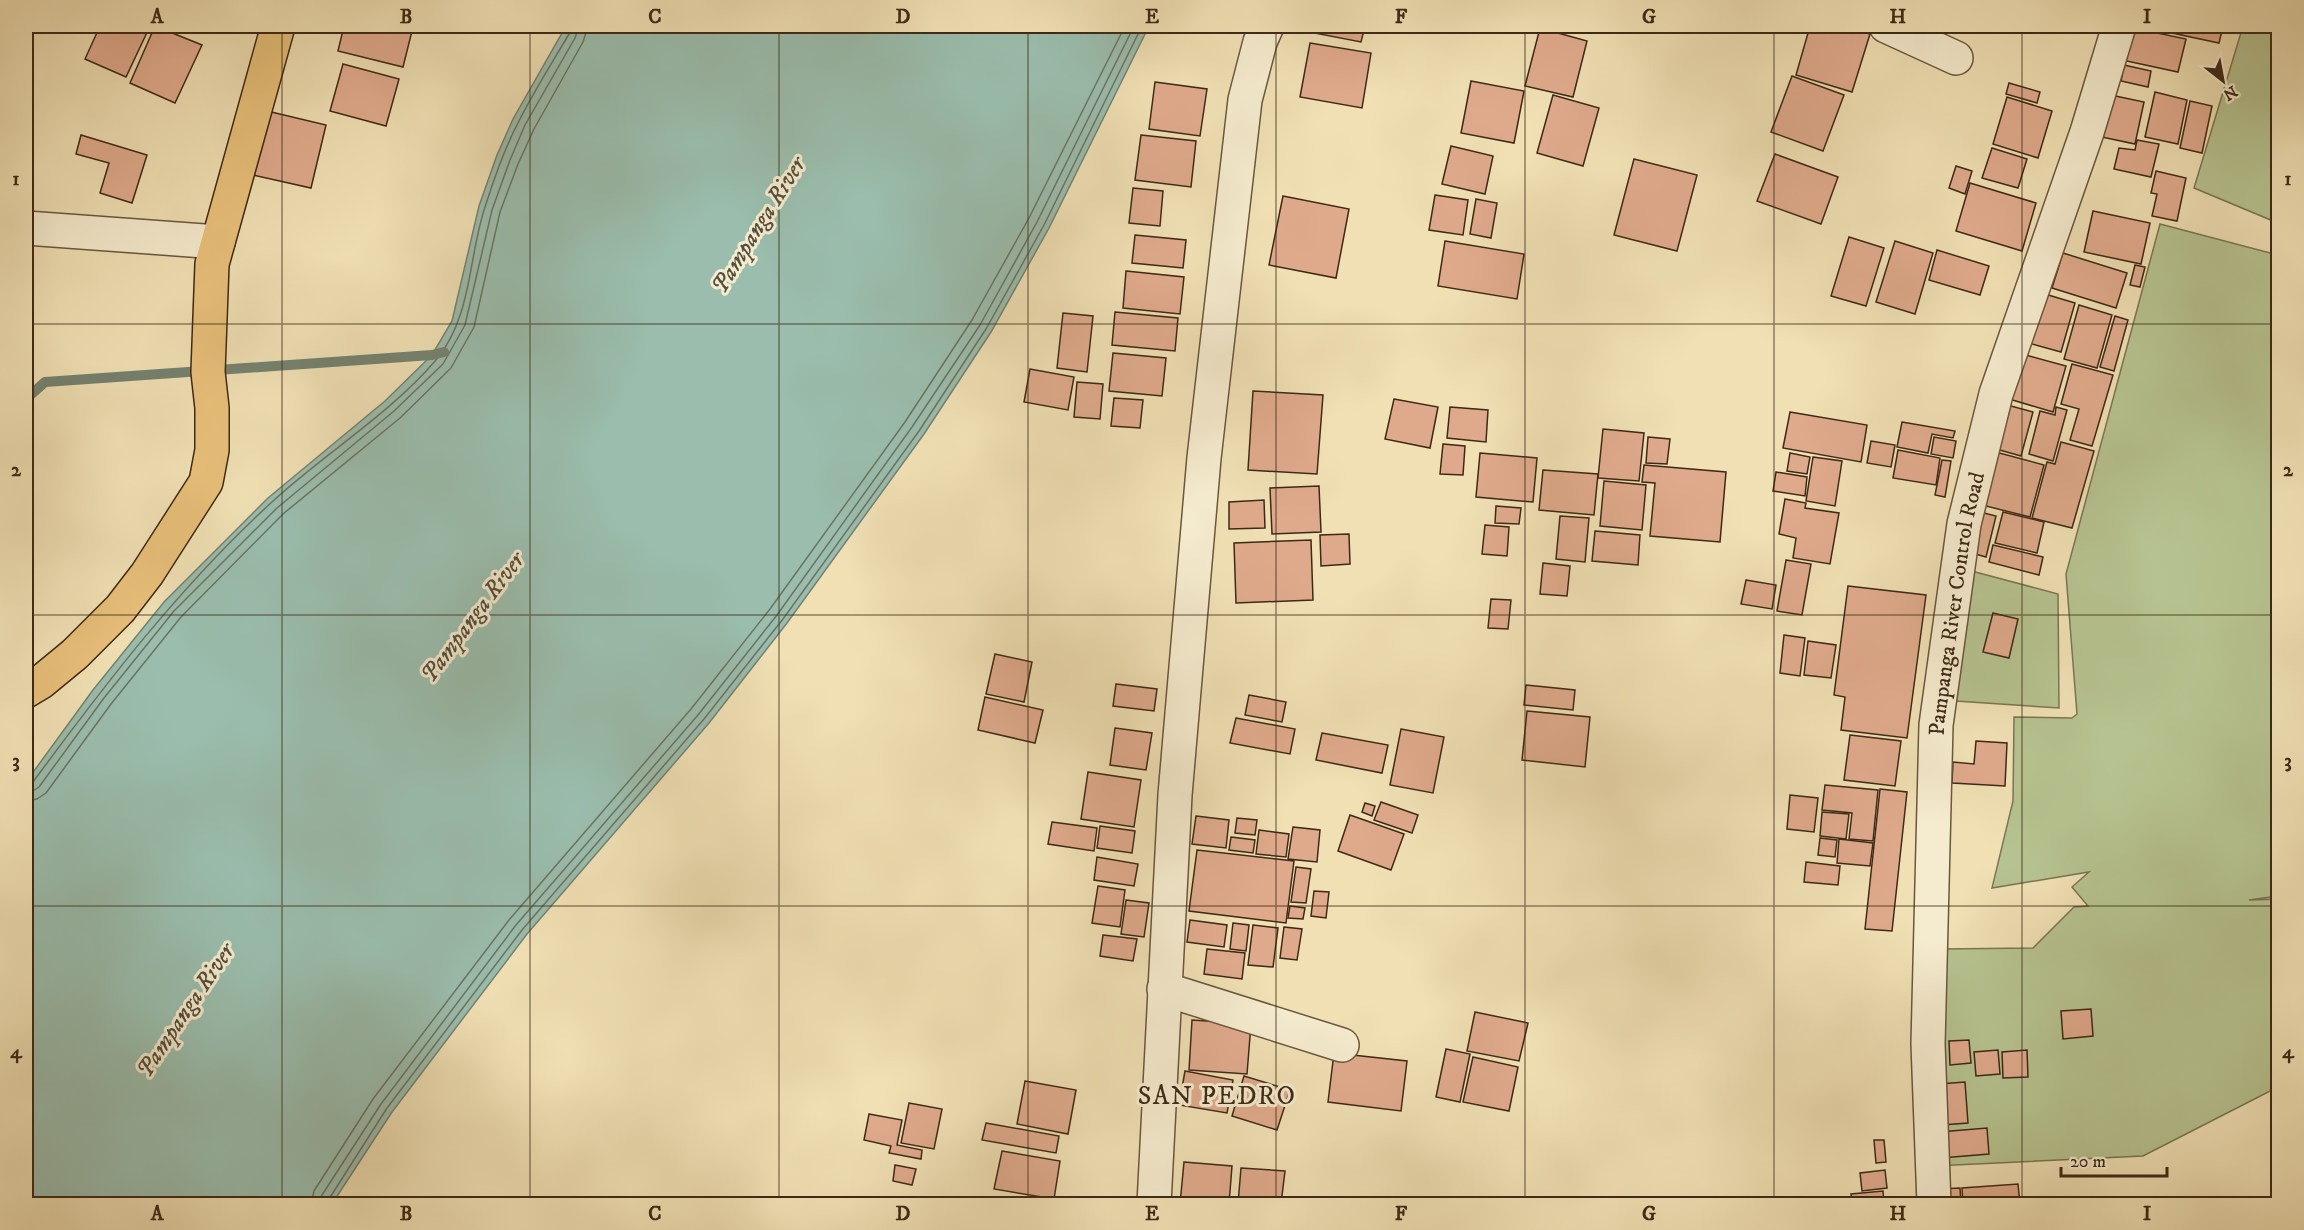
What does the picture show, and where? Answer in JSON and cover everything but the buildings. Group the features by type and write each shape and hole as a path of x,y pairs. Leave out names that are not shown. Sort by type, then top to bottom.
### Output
{"main road":[{"path":"26,691 41,682 75,654 120,609 147,574 206,482 212,450 212,408 208,372 215,253 278,26"}],"street":[{"path":"1154,1204 1175,795 1204,458 1245,100 1260,42 1267,26"},
{"path":"1886,26 1956,58"},
{"name":"Pampanga River Control Road","path":"1934,1204 1928,1044 1936,725 1964,524 1996,394 2087,132 2119,26"},
{"path":"26,228 215,253"},
{"path":"1164,989 1342,1045"}],"green space":[{"path":"2243,26 2278,26 2278,223 2194,188"},
{"path":"2160,224 2278,255 2278,896 2249,900 2278,899 2278,1087 2143,1156 1934,1166 1940,949 2033,948 2074,907 2088,906 2072,887 2089,872 1992,888 2013,801 2014,717 2072,718 2077,714 2066,574"},
{"path":"1964,569 2058,594 2059,708 1941,700"}],"water":[{"name":"Pampanga River","path":"566,26 1149,26 1049,228 991,332 924,434 787,623 709,723 527,934 392,1112 332,1204 26,1204 26,782 93,690 164,602 268,498 385,401 432,355 452,321 479,206 497,155 513,119"}],"waterway":[{"path":"26,399 45,382 432,355 444,352"}],"district":[{"name":"SAN PEDRO","path":"1217,1095"}]}
